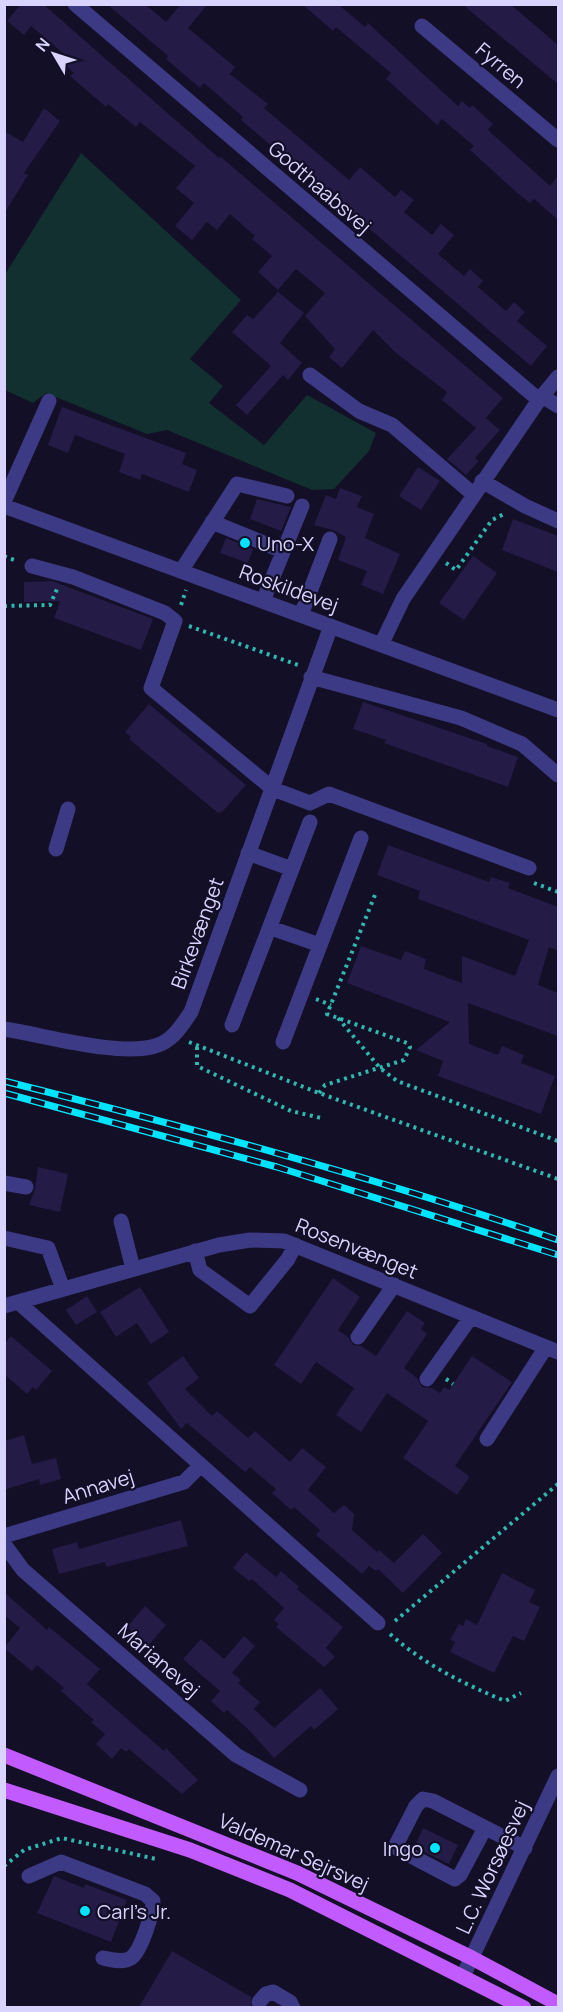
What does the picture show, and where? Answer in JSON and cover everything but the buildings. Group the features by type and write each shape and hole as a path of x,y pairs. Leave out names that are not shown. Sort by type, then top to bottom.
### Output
{"main road":[{"name":"Valdemar Sejrsvej","path":"4,1755 297,1873 472,1958 558,2004"},
{"name":"Valdemar Sejrsvej","path":"4,1790 130,1829 290,1890 524,2007"}],"street":[{"name":"Godthaabsvej","path":"75,4 541,398 558,406"},
{"name":"Fyrren","path":"422,26 557,135"},
{"path":"310,375 359,411 392,425 473,494"},
{"path":"381,645 403,599 482,481 558,377"},
{"path":"4,504 49,401"},
{"path":"482,481 515,501 558,521"},
{"path":"186,573 213,522 237,484 287,496"},
{"name":"Roskildevej","path":"4,504 558,710"},
{"path":"263,601 302,506"},
{"path":"213,522 283,551"},
{"path":"301,615 330,539"},
{"path":"32,566 64,575 165,613 175,621 152,688 273,789 310,803 329,794 529,868"},
{"name":"Birkevænget","path":"4,1029 127,1050 157,1046 176,1033 191,1012 331,626"},
{"path":"312,674 461,718 522,744 558,775"},
{"path":"56,849 68,809"},
{"path":"232,1025 310,822"},
{"path":"283,1042 361,838"},
{"path":"248,853 292,869"},
{"path":"271,928 320,945"},
{"path":"4,1183 26,1187"},
{"path":"121,1221 133,1269"},
{"path":"4,1238 48,1248 63,1289"},
{"name":"Rosenvænget","path":"11,1304 195,1251 250,1240 284,1241 552,1350"},
{"path":"195,1251 200,1270 250,1306 288,1259 295,1245"},
{"path":"358,1337 394,1285"},
{"name":"Rosenvænget","path":"11,1304 382,1626"},
{"path":"427,1378 471,1317"},
{"path":"487,1439 552,1350"},
{"name":"Annavej","path":"4,1536 184,1482 199,1467"},
{"name":"Marianevej","path":"4,1544 23,1570 236,1755 300,1790"},
{"name":"L.C. Worsøesvej","path":"463,1976 558,1776"},
{"path":"485,1828 460,1875 455,1879 398,1849 397,1843 416,1806 423,1799 433,1801 525,1848"},
{"path":"29,1876 61,1862 145,1894 153,1901 153,1910 137,1952 123,1960 103,1958"},
{"path":"259,2002 266,1994 273,1992 290,2002 293,2007"}],"path":[{"path":"434,554 456,570 492,520 508,511 515,501"},
{"path":"186,573 175,621 312,674"},
{"path":"4,606 50,605 64,575"},
{"path":"320,1093 325,1085 404,1060 410,1047 407,1043 327,1014 375,895"},
{"path":"338,1018 340,1024 380,1068 407,1086 558,1141"},
{"path":"176,1033 197,1047 558,1179"},
{"path":"197,1047 197,1066 291,1111 321,1118"},
{"path":"521,1693 505,1701 449,1677 412,1653 382,1626 558,1484"},
{"path":"4,1866 24,1850 63,1838 159,1860"}],"green space":[{"path":"81,153 241,300 190,359 223,386 209,403 264,445 307,395 376,433 369,451 334,489 312,490 167,430 147,434 46,393 33,403 5,390 4,276"}],"railway":[{"path":"4,1081 283,1155 490,1217 558,1240"},
{"path":"4,1093 277,1167 558,1255"}],"place":[{"name":"Uno-X","path":"245,543"},
{"name":"Ingo","path":"435,1848"},
{"name":"Carl's Jr.","path":"85,1911"}]}
